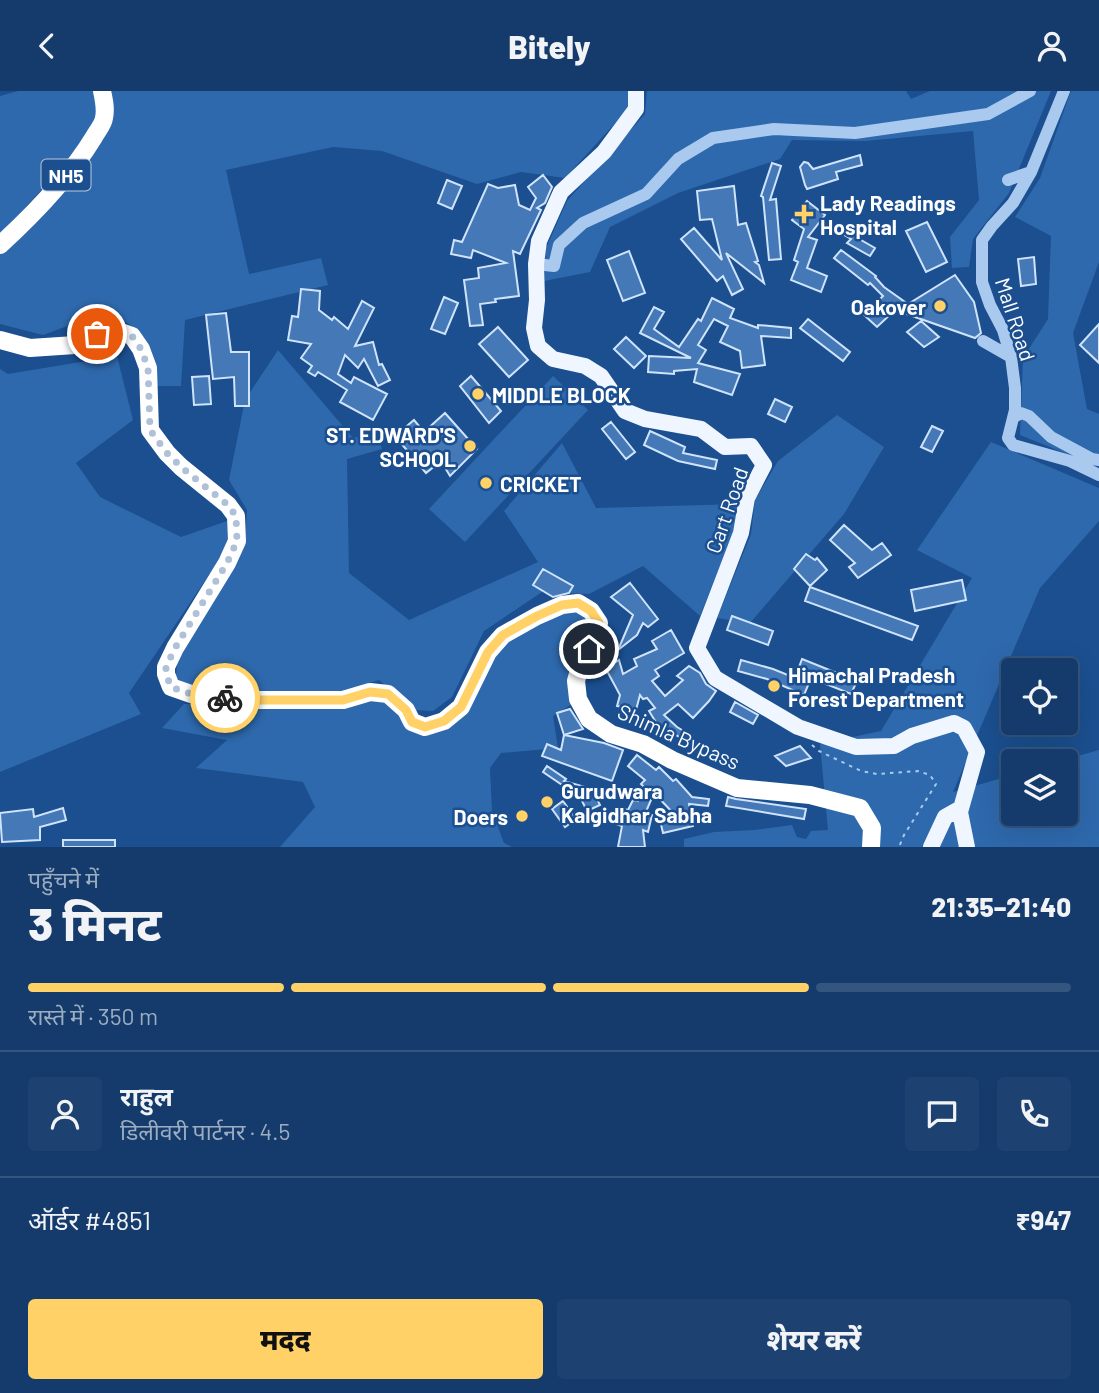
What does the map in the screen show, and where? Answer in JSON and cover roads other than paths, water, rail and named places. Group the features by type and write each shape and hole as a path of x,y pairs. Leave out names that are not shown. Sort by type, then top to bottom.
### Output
{"highway":[{"name":"NH5","path":"0,244 18,228 82,156 104,121 103,91"},
{"name":"Shimla Bypass","path":"0,340 30,348 75,345 97,334 115,330 132,336 141,349 148,368 150,430 167,453 228,505 236,516 237,541 232,552 166,667 171,687 191,694 242,700 343,700 370,692 388,694 406,710 412,722 425,727 444,721 461,707 488,652 503,635 562,605 578,603 591,611 599,623 576,681 578,699 589,719 611,734 643,744 672,760 737,788 810,795 860,808 872,828 871,847"}],"main road":[{"name":"Cart Road","path":"636,91 636,110 604,152 561,192 539,241 534,328 538,346 553,359 585,366 601,376 625,411 646,419 701,429 725,447 751,446 764,465 747,498 741,533 696,648 715,678 798,727 856,747 894,746 912,736 954,723 964,728 976,752 960,812 967,847"},
{"name":"Cart Road","path":"931,847 945,817 961,808"}],"street":[{"path":"536,264 554,266 559,245 583,223 646,194 678,159 713,138 774,129 855,133 988,114 1030,91"},
{"name":"Mall Road","path":"1064,91 1031,172 1013,203 982,240 982,282 1003,330 1011,357 1015,388 1014,417 1008,438 1013,445 1070,461 1099,475"},
{"path":"1008,180 1031,172"},
{"path":"983,341 1011,357"},
{"path":"1014,417 1021,413 1029,416 1051,437 1092,459 1099,460"}],"place":[{"name":"Lady Readings Hospital","path":"804,214"},
{"name":"Oakover","path":"940,306"},
{"name":"MIDDLE BLOCK","path":"478,394"},
{"name":"ST. EDWARD'S SCHOOL","path":"470,446"},
{"name":"CRICKET","path":"486,483"},
{"name":"Himachal Pradesh Forest Department","path":"774,686"},
{"name":"Gurudwara Kalgidhar Sabha","path":"547,802"},
{"name":"Doers","path":"522,816"}]}
